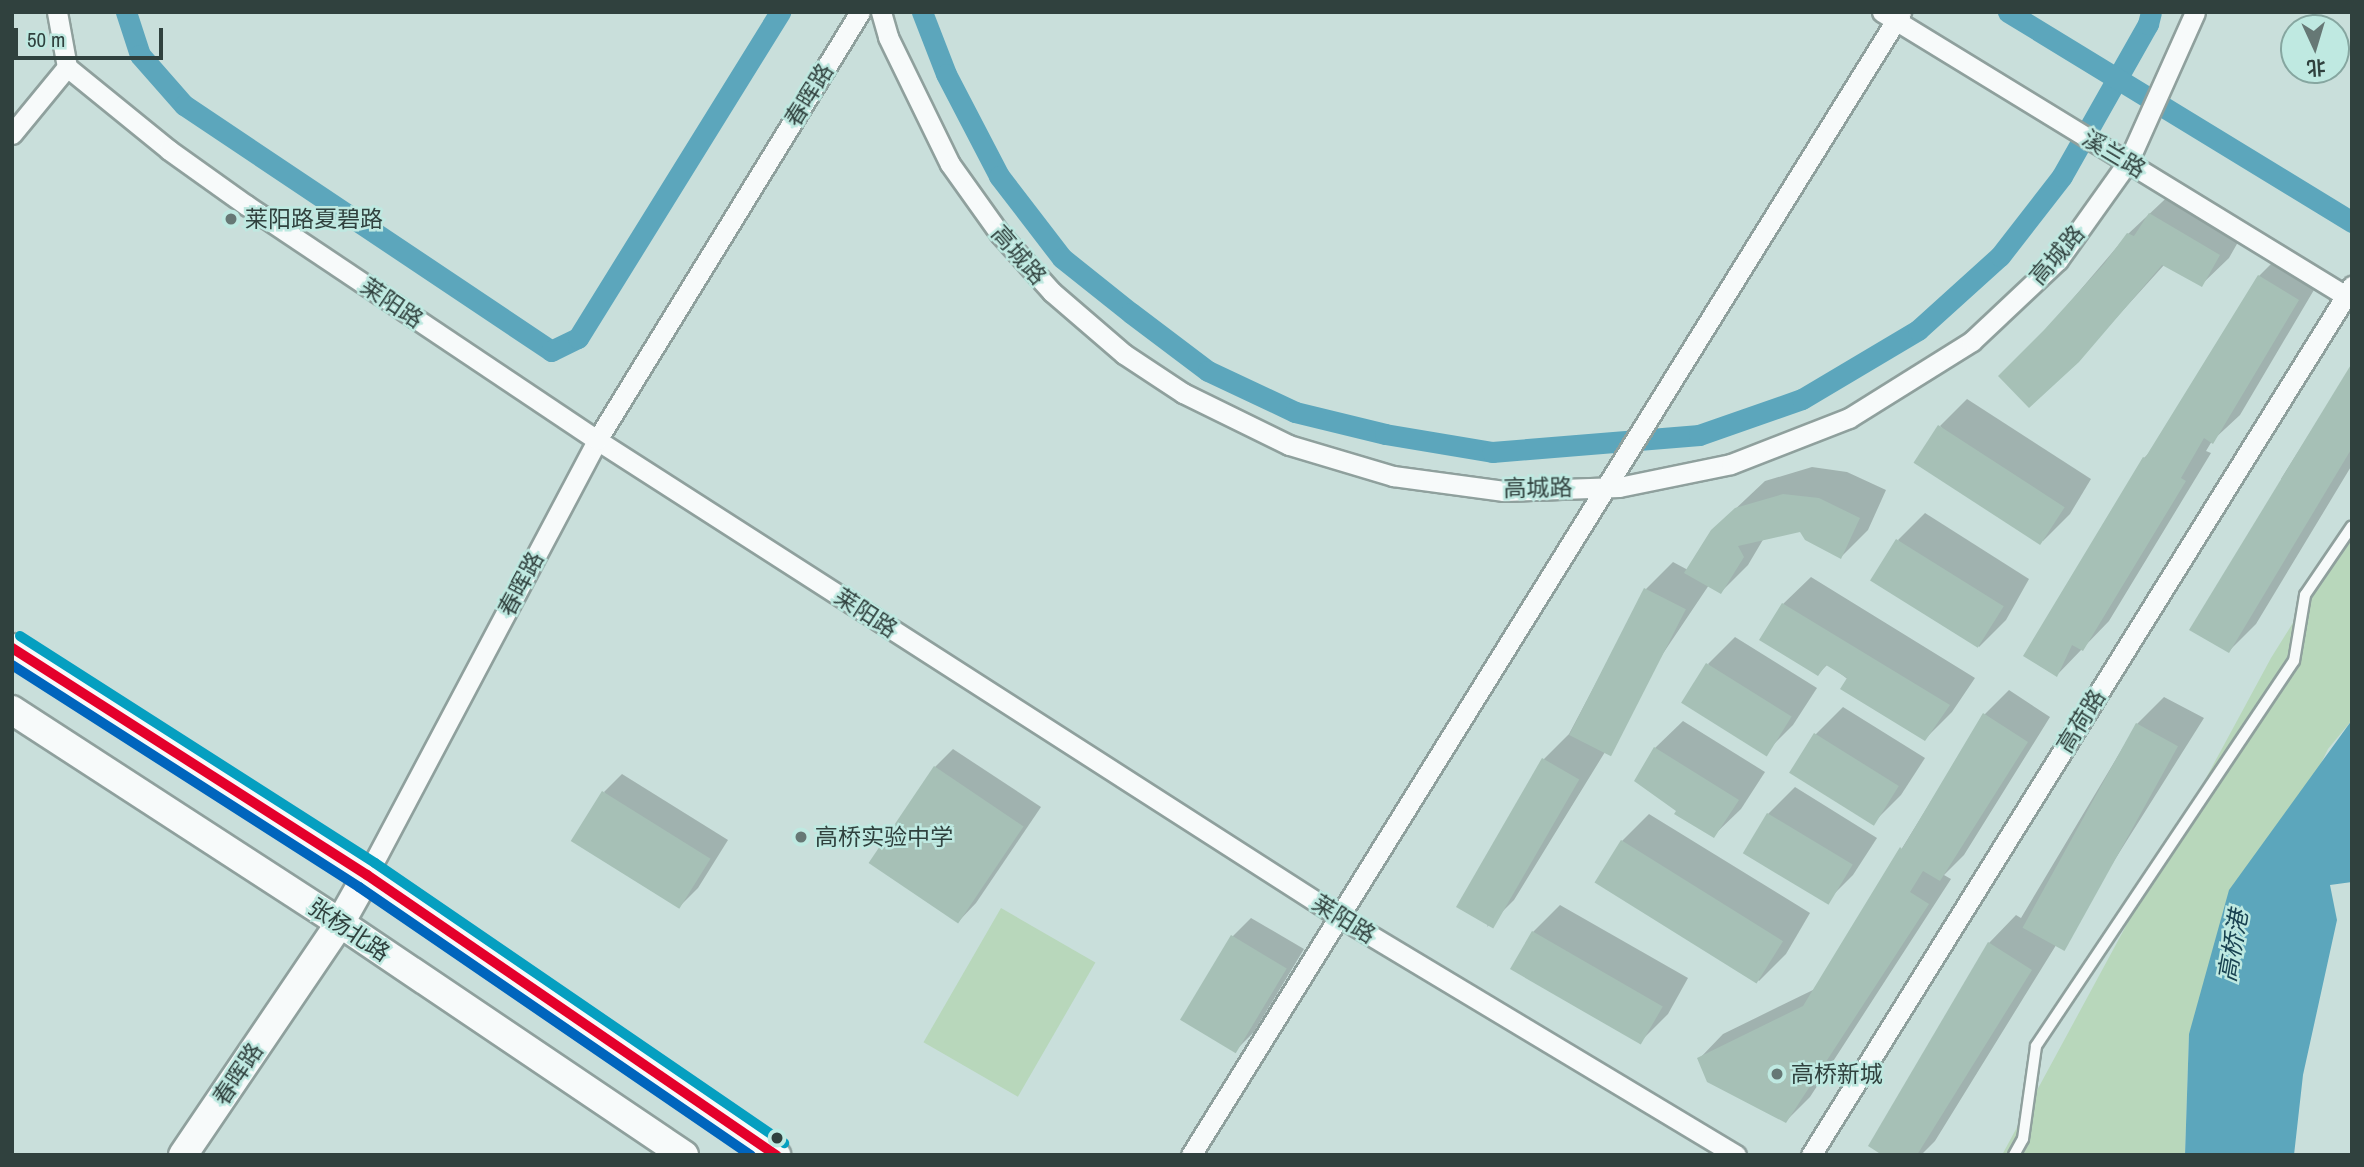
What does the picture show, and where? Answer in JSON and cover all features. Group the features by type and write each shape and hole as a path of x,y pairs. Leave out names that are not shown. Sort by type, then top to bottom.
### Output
{"main road":[{"path":"12,648 367,875 776,1155"},
{"name":"张杨北路","path":"12,710 340,923 684,1155"},
{"name":"春晖路","path":"183,1155 340,923 367,875"}],"street":[{"path":"12,134 67,67 57,12"},
{"name":"春晖路","path":"367,875 597,440 860,12"},
{"name":"高城路","path":"881,12 888,37 950,164 999,234 1052,292 1125,354 1183,393 1289,444 1393,476 1504,491 1608,487 1731,464 1861,411 1972,341 2058,260 2128,162 2169,77 2195,12"},
{"path":"1191,1155 1661,403 1893,15"},
{"name":"溪兰路","path":"1893,15 2060,121 2349,291"},
{"name":"莱阳路","path":"67,67 169,150 246,205 597,440 1340,917 1736,1155"},
{"name":"高荷路","path":"1811,1155 2349,291"}],"lane":[{"path":"2014,1155 2024,1139 2036,1046 2294,662 2305,595 2352,526"}],"green space":[{"path":"2352,528 2352,720 2328,749 2189,1034 2185,1155 2002,1155 2271,658"},
{"path":"1001,908 1095,962 1018,1097 924,1042"}],"water":[{"name":"高桥港","path":"2352,720 2352,882 2330,885 2337,920 2303,1075 2294,1155 2185,1155 2189,1034 2229,890"}],"building":[{"path":"2149,213 2220,255 2202,287 2162,265 2079,362 2029,408 1998,376 2104,264 2127,233 2134,236"},
{"path":"2258,275 2299,300 2213,444 2204,438 2181,478 2186,481 2083,651 2072,645 2057,677 2023,656 2143,457 2145,458"},
{"path":"2352,363 2352,448 2229,653 2189,630"},
{"path":"1938,425 2065,507 2040,545 1913,463"},
{"path":"1783,494 1819,498 1860,518 1841,559 1805,540 1800,532 1738,546 1744,557 1721,594 1684,573 1711,530 1735,508"},
{"path":"1896,539 2004,606 1978,648 1870,581"},
{"path":"1644,588 1686,609 1611,756 1569,735"},
{"path":"1782,603 1950,705 1925,741 1840,689 1847,678 1826,665 1818,676 1759,640"},
{"path":"1706,663 1792,717 1767,756 1681,703"},
{"path":"1983,713 2028,742 1940,881 1923,871 1910,892 1929,904 1786,1123 1707,1082 1697,1058 1803,1006 1900,847 1902,849"},
{"path":"2136,723 2178,746 2065,951 2023,928"},
{"path":"1814,733 1899,786 1874,826 1789,773"},
{"path":"1654,747 1739,800 1714,838 1674,814 1676,811 1634,781"},
{"path":"1542,758 1579,780 1493,928 1456,907"},
{"path":"934,766 1024,826 958,923 869,863"},
{"path":"602,791 711,859 679,909 571,841"},
{"path":"1767,813 1853,865 1829,905 1743,853"},
{"path":"1621,840 1783,941 1756,984 1595,882"},
{"path":"1532,931 1663,1007 1641,1045 1510,969"},
{"path":"1231,935 1287,968 1236,1053 1180,1020"},
{"path":"1988,942 2032,970 1917,1155 1882,1155 1868,1146"}],"waterway":[{"path":"126,12 140,55 184,105 551,351 578,338 780,12"},
{"path":"922,12 946,74 999,176 1062,258 1131,313 1208,371 1295,412 1385,434 1492,452 1699,435 1802,399 1918,330 2000,256 2062,176 2148,24 2151,12"},
{"path":"2008,12 2352,222"}],"transit line":[{"path":"20,636 375,863 784,1143"},
{"path":"12,648 367,875 776,1155"},
{"path":"12,665 359,887 751,1155"}],"place":[{"name":"莱阳路夏碧路","path":"231,219"},
{"name":"高桥实验中学","path":"801,837"},
{"name":"高桥新城","path":"1777,1074"}]}
